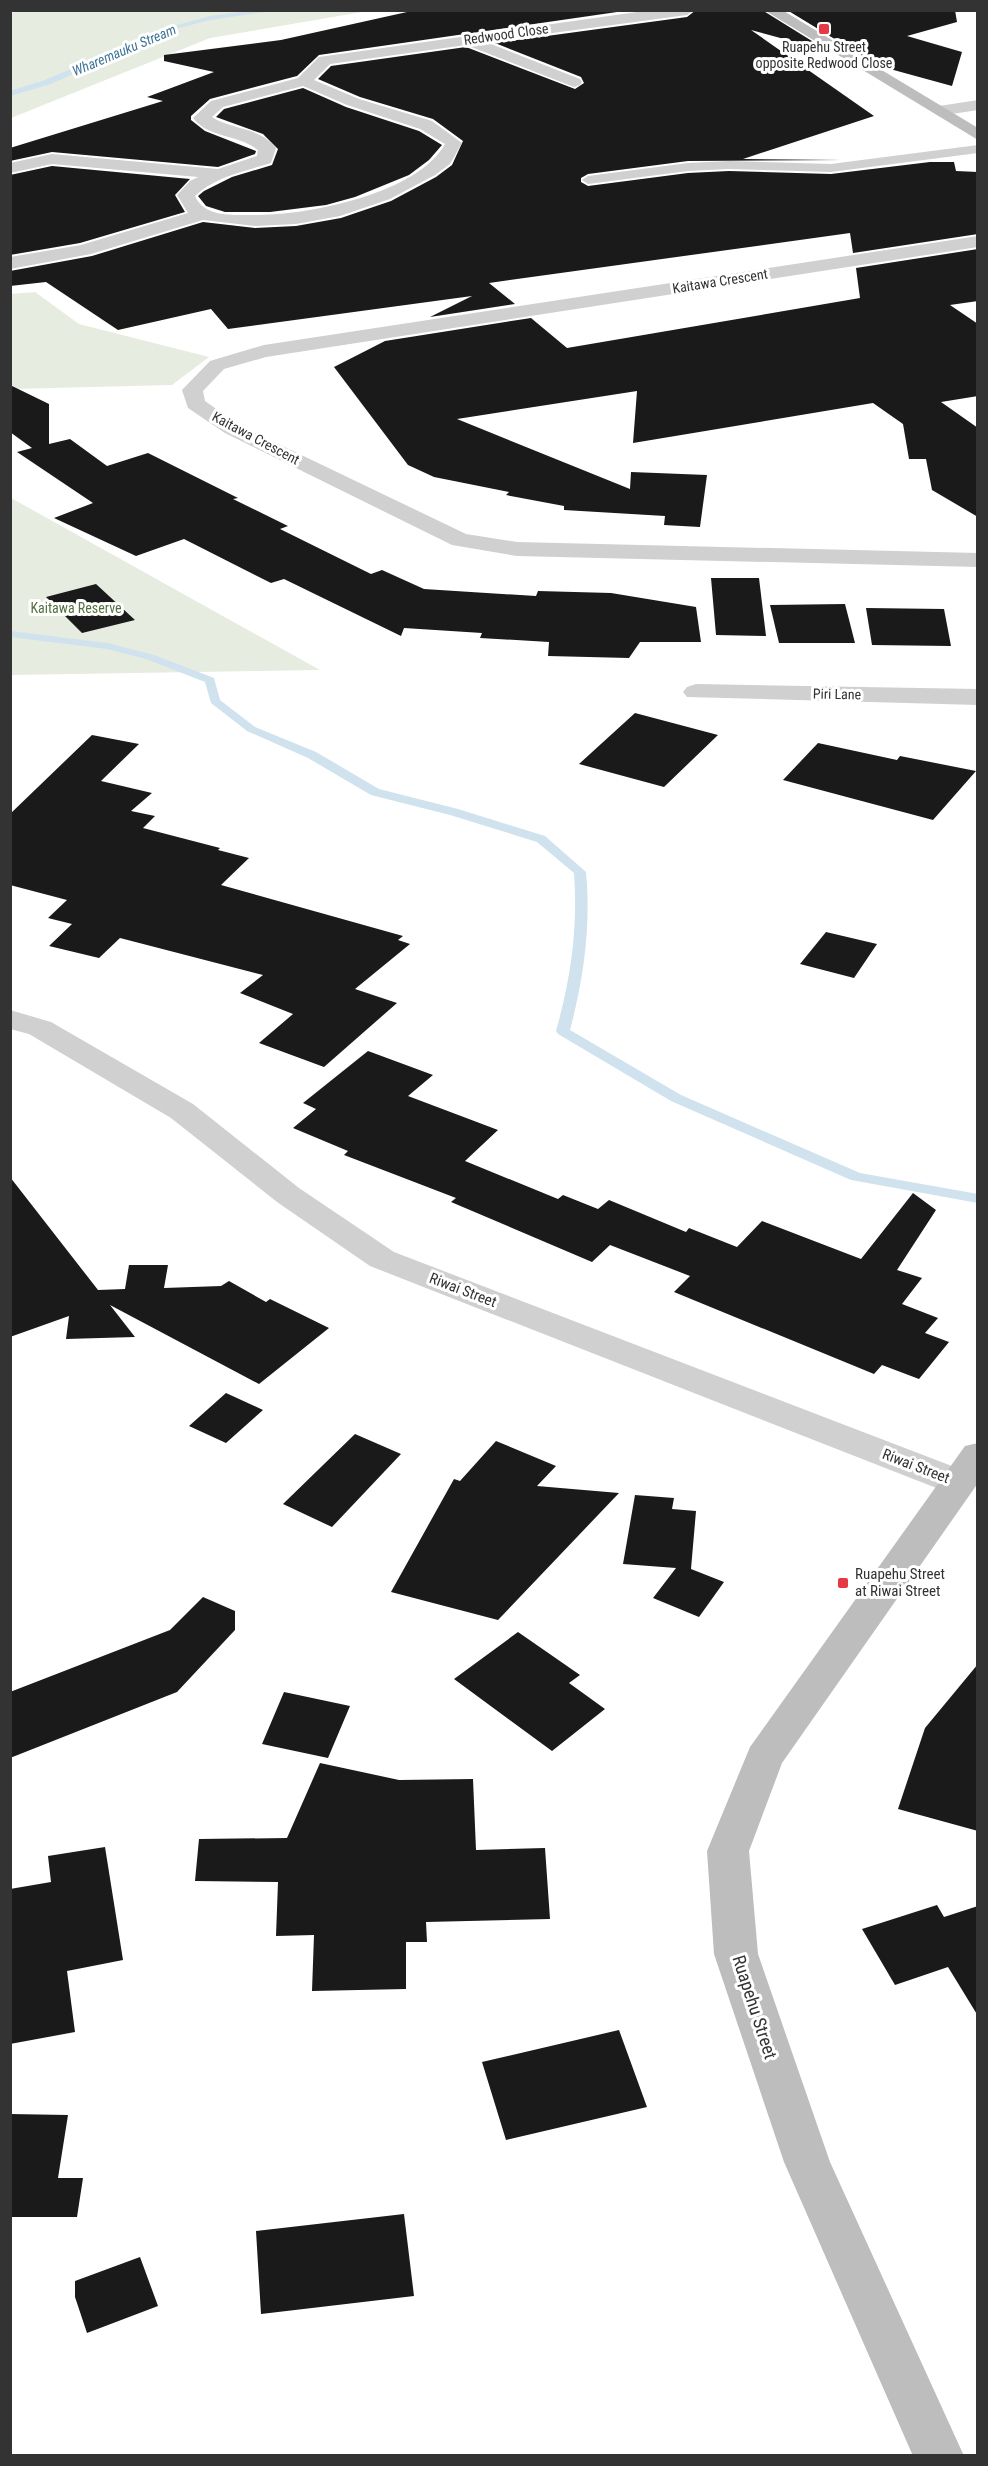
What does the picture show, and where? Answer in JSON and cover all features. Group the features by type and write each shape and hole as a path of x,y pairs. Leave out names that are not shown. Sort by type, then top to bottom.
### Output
{"street":[{"name":"Redwood Close","path":"304,81 325,60 687,10"},
{"path":"771,10 978,135"},
{"path":"467,40 574,82"},
{"path":"10,263 84,250 201,215 261,220 305,217 347,209 387,192 441,164 454,143 426,125 354,102 304,81 217,104 201,118 221,130 251,136 267,148 265,159 219,174 196,185 186,195 190,206 201,215"},
{"path":"939,111 978,105"},
{"path":"10,168 52,159 161,171 219,174"},
{"name":"Kaitawa Crescent","path":"978,241 264,351 218,365 192,390 195,404 232,429 460,540 517,549 978,560"},
{"name":"Piri Lane","path":"696,692 978,697"},
{"name":"Riwai Street","path":"10,1019 40,1028 182,1111 288,1195 382,1259 967,1469"},
{"name":"Ruapehu Street","path":"939,2456 804,2151 736,1954 728,1851 764,1758 967,1469"}],"lane":[{"path":"588,180 688,167 839,167 978,149"}],"green space":[{"path":"25,10 368,11 210,38 11,118 11,13"},
{"path":"35,292 79,324 209,357 172,385 11,389 10,294"},
{"name":"Kaitawa Reserve","path":"11,498 320,670 11,675"}],"building":[{"path":"416,10 631,10 319,55 297,76 210,99 191,116 191,120 205,131 256,151 255,154 218,167 52,152 10,161 10,148 163,101 147,97 214,72 164,61 164,55 281,40"},
{"path":"696,10 762,10 828,51 751,30 874,116 743,159 842,160 688,161 588,174 581,178 581,182 588,186 688,173 729,171 831,174 930,162 954,162 956,171 978,172 978,234 853,253 850,233 489,283 515,304 430,317 472,296 228,329 211,309 118,330 46,282 10,286 10,271 92,256 203,222 255,228 296,226 341,218 391,201 436,177 452,165 463,141 433,119 360,97 318,79 331,66 466,47 575,89 584,83 581,77 495,43 687,17"},
{"path":"787,10 955,10 957,22 907,36 962,52 952,86 879,66"},
{"path":"303,88 346,107 419,131 442,145 429,160 409,175 355,197 326,205 270,212 225,212 206,206 198,196 204,191 232,177 272,165 278,149 263,134 216,117 224,109"},
{"path":"52,166 190,179 175,195 185,212 80,243 10,255 10,175"},
{"path":"978,249 978,301 950,305 978,324 978,396 941,402 978,428 978,517 932,490 926,459 909,459 903,424 873,403 633,443 637,391 457,419 630,489 631,472 707,475 700,527 664,525 665,516 564,510 564,506 506,495 509,492 434,477 408,465 334,367 385,341 531,318 567,348 860,298 856,268"},
{"path":"10,385 49,404 49,444 70,439 107,466 148,453 288,526 280,529 371,574 382,570 424,589 536,596 538,591 611,593 696,607 701,642 640,642 629,658 548,656 549,642 480,638 482,633 404,628 401,636 284,579 271,583 184,539 136,556 54,518 93,503 17,452 32,448 10,432"},
{"path":"711,578 759,578 766,636 716,635"},
{"path":"96,584 135,620 82,633 46,597"},
{"path":"845,604 855,643 779,643 770,605"},
{"path":"866,608 944,609 951,646 872,645"},
{"path":"635,713 718,735 664,787 579,764"},
{"path":"92,735 139,744 101,781 152,793 131,811 155,816 143,828 249,858 221,885 403,936 398,940 410,944 355,989 397,1003 324,1067 259,1043 293,1014 240,993 263,975 120,938 99,958 49,946 72,924 48,918 67,900 10,885 10,814"},
{"path":"818,743 897,760 900,756 976,771 933,820 783,780"},
{"path":"826,932 877,944 854,978 800,964"},
{"path":"368,1051 433,1075 408,1096 498,1130 465,1161 558,1199 563,1195 598,1209 609,1200 686,1232 689,1228 737,1247 762,1221 861,1259 913,1193 936,1210 897,1270 922,1278 902,1304 938,1318 925,1333 949,1342 919,1379 882,1365 874,1374 674,1292 690,1276 610,1245 592,1262 451,1202 456,1198 344,1155 348,1151 293,1128 316,1109 303,1103"},
{"path":"10,1177 98,1290 125,1289 129,1265 168,1265 164,1288 221,1286 229,1281 266,1302 270,1299 329,1328 259,1384 110,1305 135,1337 66,1339 69,1316 10,1337"},
{"path":"226,1393 263,1410 226,1443 189,1426"},
{"path":"355,1434 401,1454 332,1527 283,1504"},
{"path":"496,1441 556,1466 537,1486 619,1493 498,1620 391,1592 454,1479 460,1481"},
{"path":"635,1495 674,1498 672,1509 696,1511 691,1569 724,1582 699,1617 653,1598 676,1568 623,1564"},
{"path":"203,1597 235,1611 235,1630 177,1692 10,1758 10,1692 170,1630"},
{"path":"518,1632 580,1675 569,1683 605,1709 552,1751 454,1679"},
{"path":"978,1664 978,1831 898,1809 925,1728"},
{"path":"284,1692 350,1706 328,1758 262,1744"},
{"path":"320,1763 399,1780 473,1779 476,1850 545,1848 550,1919 426,1922 427,1942 406,1942 406,1989 312,1991 314,1935 276,1936 278,1882 195,1881 199,1839 287,1838"},
{"path":"105,1847 123,1960 67,1971 75,2032 10,2044 10,1889 51,1882 48,1856"},
{"path":"937,1905 944,1917 978,1906 978,2016 948,1967 895,1985 862,1929"},
{"path":"619,2030 647,2107 506,2140 482,2062"},
{"path":"10,2114 68,2115 58,2178 83,2178 77,2217 10,2217"},
{"path":"404,2214 414,2296 261,2314 256,2231"},
{"path":"140,2257 158,2306 87,2333 75,2297 75,2281"}],"waterway":[{"name":"Wharemauku Stream","path":"10,94 48,82 165,30 210,18 276,10"},
{"path":"10,634 107,646 150,657 210,680 215,701 251,729 312,755 375,792 454,812 541,839 580,872 582,893 580,953 563,1031 676,1098 856,1177 978,1199"}],"place":[{"name":"Ruapehu Street opposite Redwood Close","path":"824,29"},
{"name":"Ruapehu Street at Riwai Street","path":"843,1583"}]}
